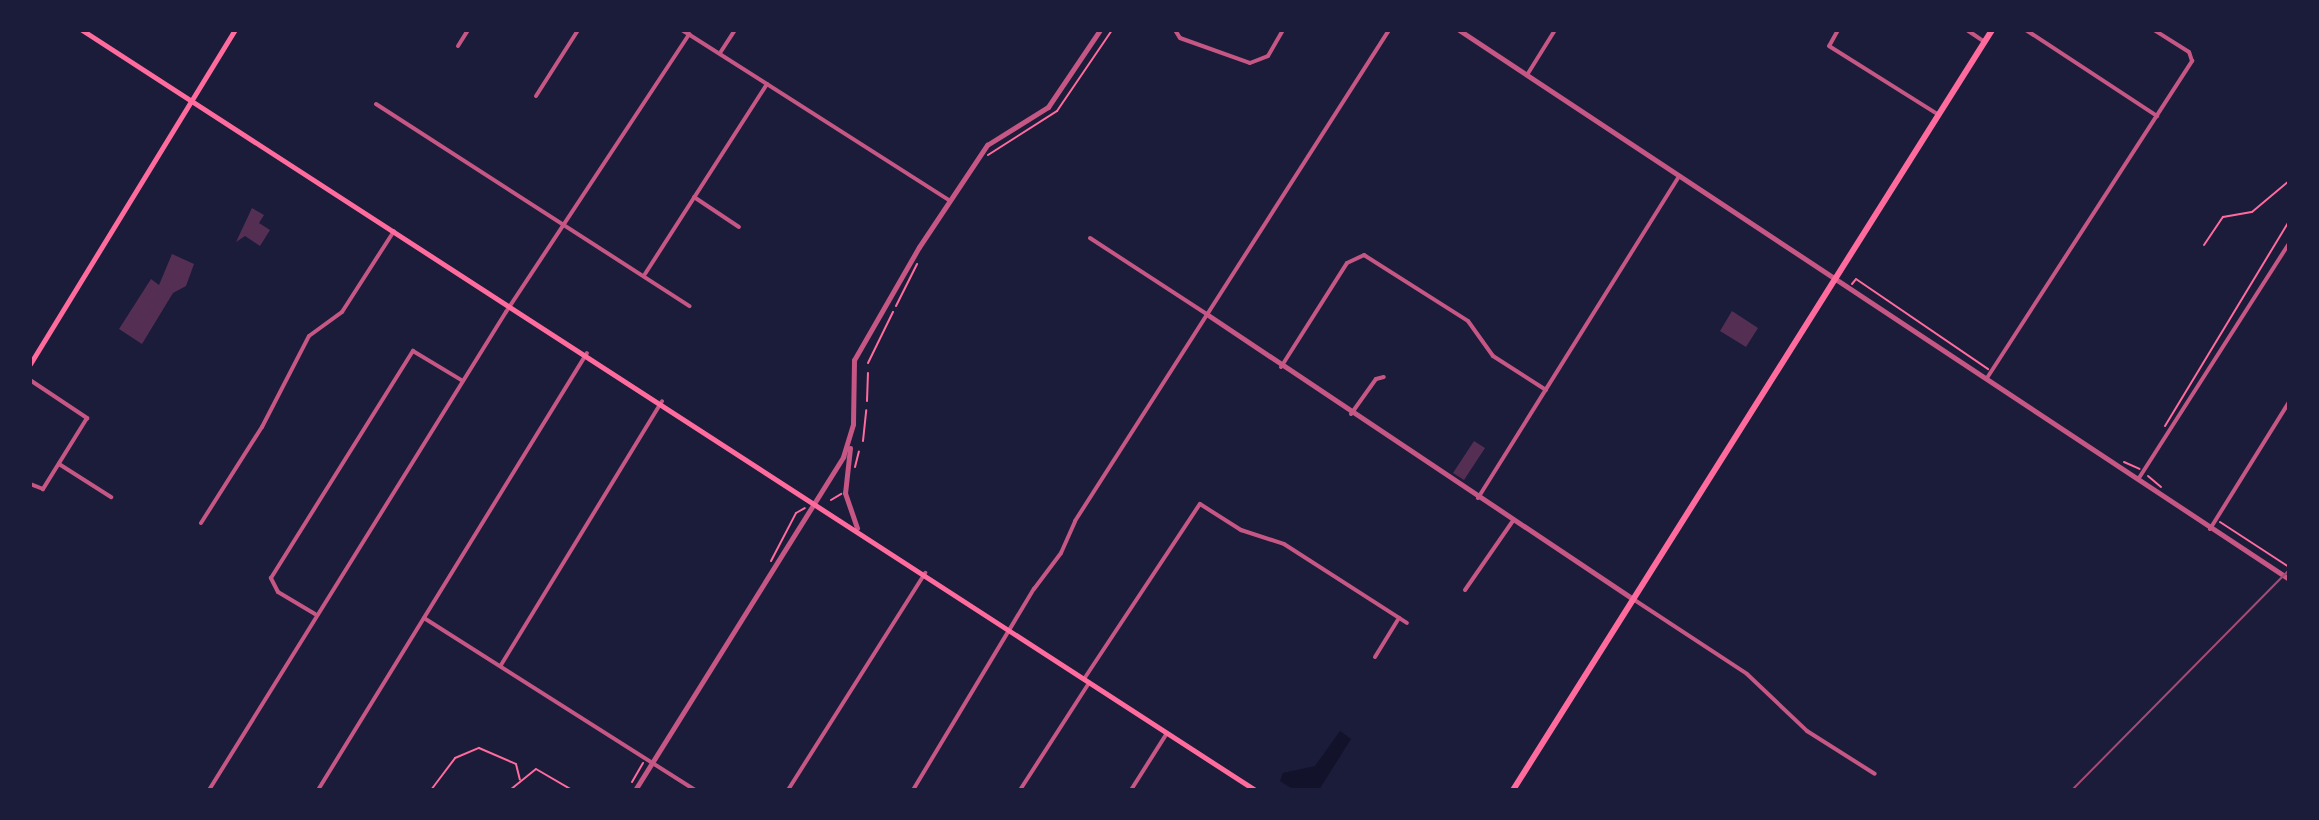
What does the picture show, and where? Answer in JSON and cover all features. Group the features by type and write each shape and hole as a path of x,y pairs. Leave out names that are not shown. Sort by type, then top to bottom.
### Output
{"main road":[{"path":"82,30 662,401 1255,790"},
{"path":"30,364 235,30"},
{"path":"1513,790 1992,30"}],"street":[{"path":"458,46 468,30"},
{"path":"536,96 578,30"},
{"path":"682,30 949,200"},
{"path":"720,53 735,30"},
{"path":"857,528 845,493 854,360 949,200 987,145 1059,96 1100,30"},
{"path":"1175,30 1180,38 1260,63 1283,30"},
{"path":"913,790 1010,629 1389,30"},
{"path":"1459,30 2289,579"},
{"path":"1527,75 1555,30"},
{"path":"1838,30 1829,46 1939,115"},
{"path":"1967,30 1985,42"},
{"path":"2026,30 2157,116"},
{"path":"1987,378 2192,61 2189,52 2154,30"},
{"path":"209,790 315,614 511,304 566,225 689,34"},
{"path":"645,274 767,84"},
{"path":"376,104 645,274 689,306"},
{"path":"1478,499 1680,174"},
{"path":"694,197 739,227"},
{"path":"201,523 262,427 309,336 342,312 394,231"},
{"path":"1090,238 1512,522 1739,668 1807,731 1875,774"},
{"path":"2139,478 2289,243"},
{"path":"1281,367 1347,263 1364,255 1468,321 1493,356 1546,390"},
{"path":"315,614 278,592 271,578 413,351 463,381"},
{"path":"318,790 587,353"},
{"path":"1351,414 1376,379 1384,377"},
{"path":"30,380 86,416 41,490 30,484"},
{"path":"501,665 662,401"},
{"path":"2210,529 2289,402"},
{"path":"635,790 850,443"},
{"path":"59,464 111,497"},
{"path":"1020,790 1200,504 1241,530 1284,544 1407,623"},
{"path":"1465,590 1512,522"},
{"path":"788,790 925,573"},
{"path":"424,618 695,790"},
{"path":"1375,657 1399,618"},
{"path":"1131,790 1167,733"}],"path":[{"path":"983,161 1057,111 1112,30"},
{"path":"2204,245 2223,217 2252,212 2289,181"},
{"path":"2163,429 2289,221"},
{"path":"896,306 918,261"},
{"path":"868,363 893,312"},
{"path":"867,401 868,373"},
{"path":"863,441 866,410"},
{"path":"2138,467 2142,464"},
{"path":"831,500 842,493"},
{"path":"770,564 796,513 806,509"},
{"path":"431,790 455,758 479,748 516,764 520,780"},
{"path":"632,783 643,763"},
{"path":"510,790 536,769 572,790"}],"shaded area":[{"path":"1340,731 1351,739 1319,790 1294,790 1280,781 1283,773 1315,766"}],"building":[{"path":"252,208 264,215 259,223 270,230 260,246 245,236 236,242"},
{"path":"172,254 194,264 186,286 173,293 142,344 119,329 151,279 159,285"},
{"path":"1732,311 1758,328 1746,347 1720,331"},
{"path":"1474,441 1485,448 1464,480 1453,473"}],"railway":[{"path":"2072,790 2289,570"}]}
